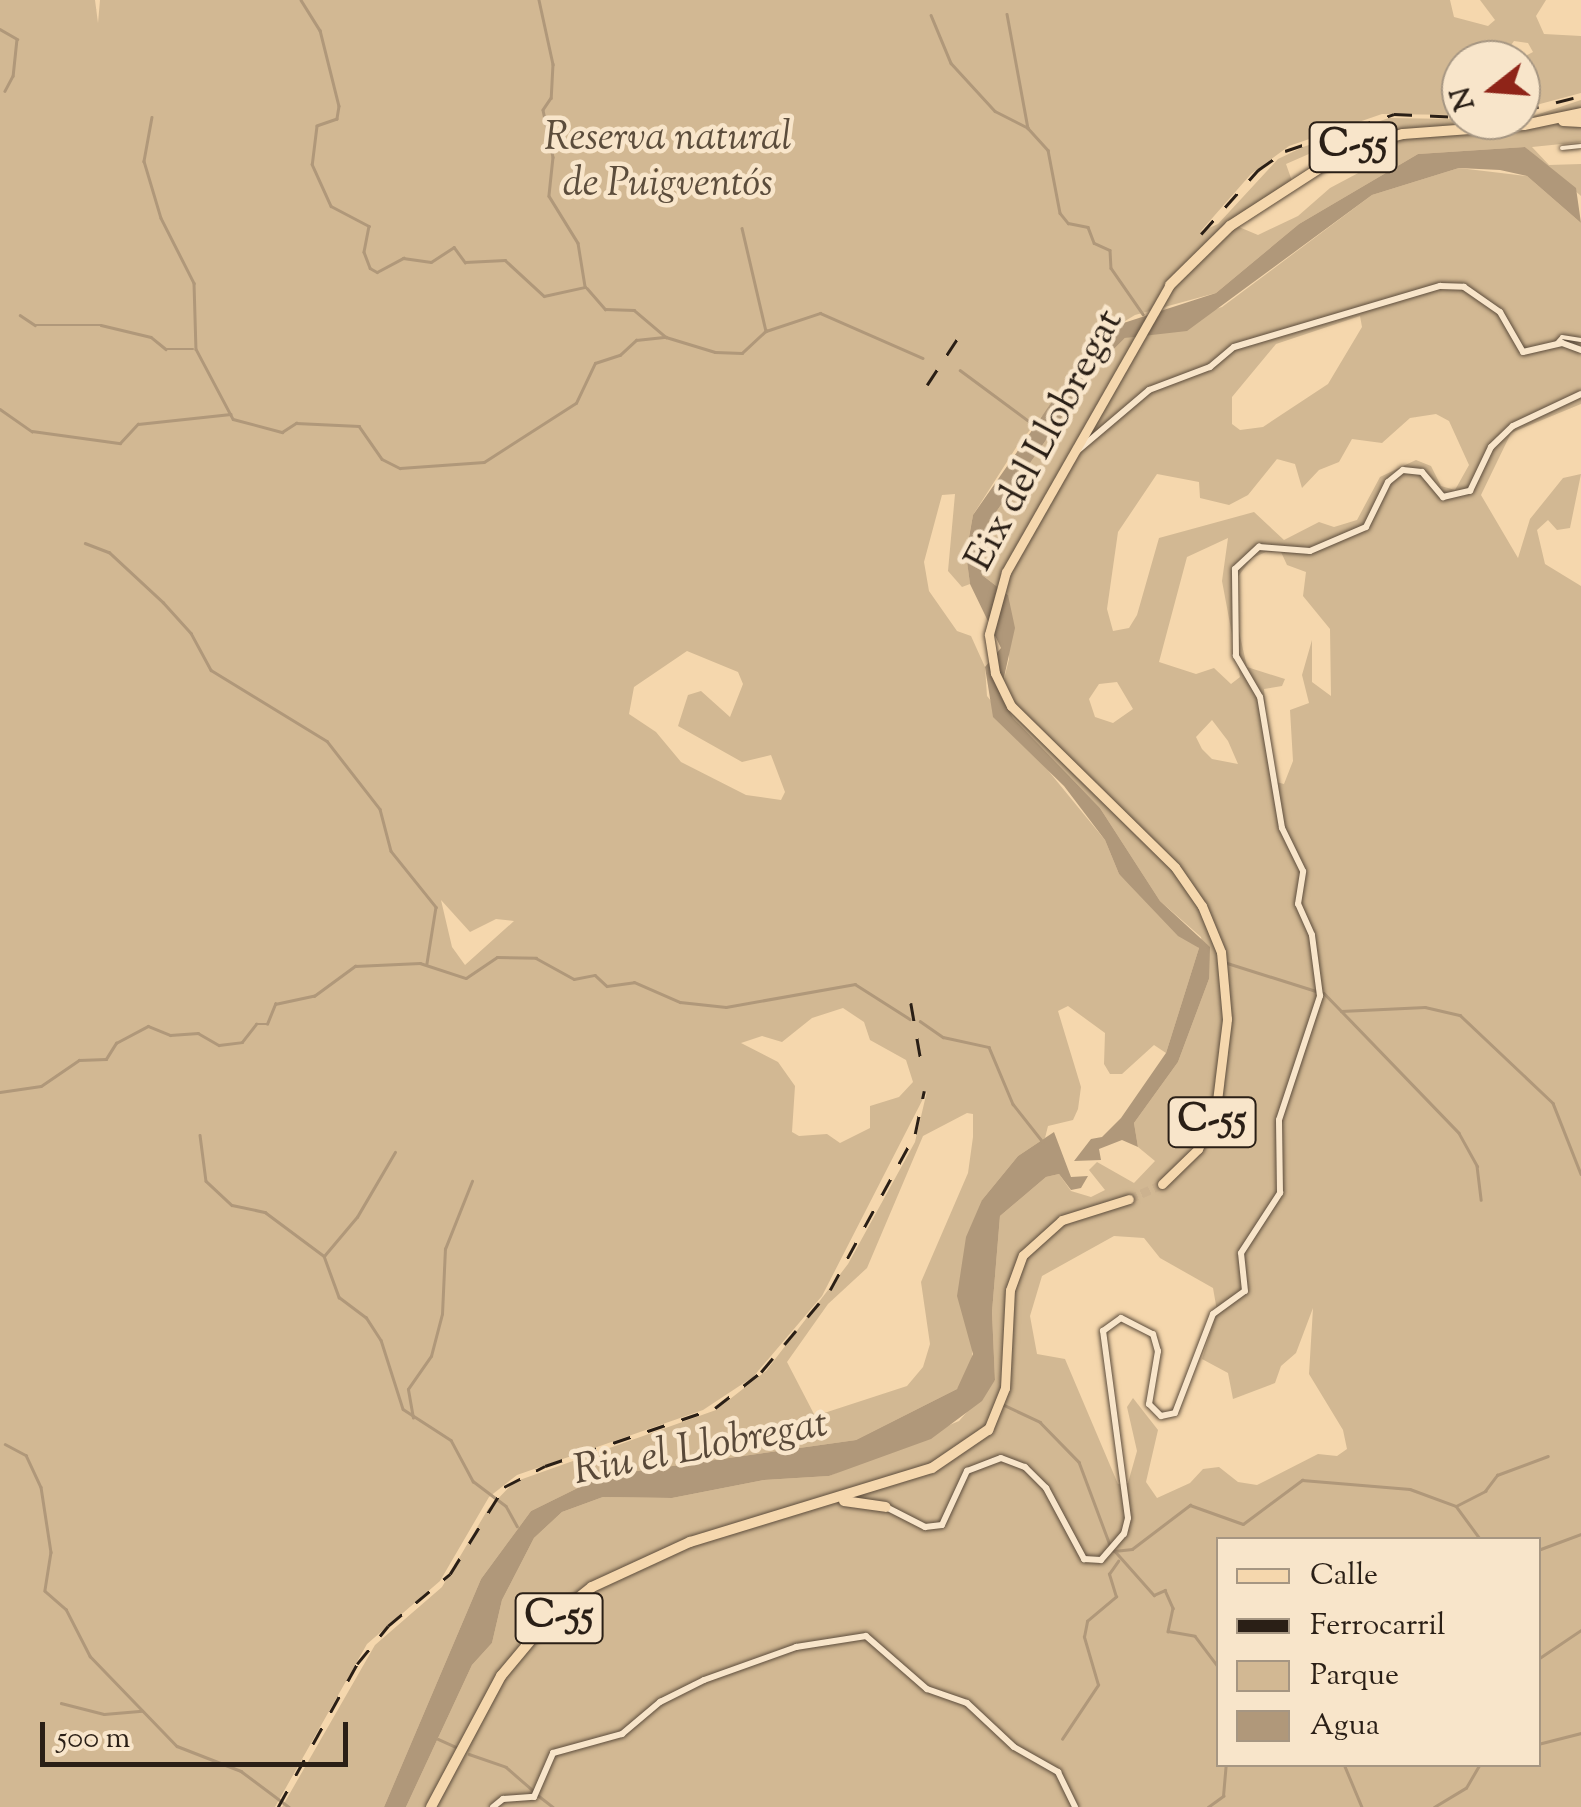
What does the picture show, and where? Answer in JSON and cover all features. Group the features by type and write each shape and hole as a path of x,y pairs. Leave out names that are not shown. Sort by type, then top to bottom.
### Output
{"highway":[{"name":"Eix del Llobregat","path":"1168,288 1243,220 1360,147 1581,117"},
{"name":"Eix del Llobregat","path":"1168,288 1239,219 1352,147 1402,134 1512,127 1581,117"},
{"name":"C-55","path":"433,1807 502,1676 566,1606 656,1556 950,1463 990,1426"},
{"path":"877,1499 898,1481"},
{"name":"C-55","path":"851,1493 877,1499"},
{"name":"C-55","path":"433,1807 514,1666 576,1604 650,1561 834,1502 877,1499"}],"main road":[{"name":"Eix del Llobregat","path":"1162,1184 1186,1164 1210,1127 1226,1042 1226,979 1208,918 1164,854 1033,733 1002,691 989,634 1006,572 1168,288"},
{"name":"C-55","path":"990,1426 1005,1388 1010,1290 1027,1248 1062,1220 1129,1199"}],"street":[{"path":"1562,148 1581,146"},
{"path":"1075,452 1149,390 1210,367 1234,346 1413,292 1460,285 1502,314 1521,351 1556,344 1581,350"},
{"path":"1556,344 1562,337 1581,340"},
{"path":"877,1499 925,1527 942,1525 967,1471 1007,1459 1046,1488 1078,1555 1102,1560 1122,1536 1128,1518 1103,1331 1122,1318 1153,1334 1158,1352 1149,1404 1160,1416 1176,1413 1213,1314 1245,1291 1242,1250 1280,1193 1279,1120 1320,991 1311,932 1298,904 1303,870 1282,828 1261,700 1236,653 1235,569 1256,548 1310,551 1368,526 1388,482 1403,470 1422,472 1444,497 1470,491 1491,447 1513,426 1581,394"},
{"path":"492,1807 500,1800 536,1796 553,1753 622,1734 660,1702 704,1680 796,1647 866,1636 928,1688 967,1703 1014,1748 1058,1772 1075,1807"}],"green space":[{"name":"Reserva natural de Puigventós","path":"0,0 95,0 98,23 100,0 1450,0 1454,17 1488,26 1495,20 1480,0 1546,0 1536,16 1544,34 1581,36 1581,93 1541,104 1541,40 1441,40 1441,115 1382,114 1289,146 1251,174 1200,232 1218,224 1278,159 1303,147 1389,118 1441,119 1441,140 1541,140 1541,113 1581,100 1581,142 1532,147 1549,165 1581,164 1581,196 1525,147 1418,154 1299,224 1216,293 1135,315 1087,344 1070,383 1019,443 973,515 966,553 970,584 962,587 948,571 955,494 942,495 924,562 929,591 957,631 971,636 985,667 987,696 1105,840 1119,874 1199,948 1166,1053 1154,1045 1122,1074 1110,1074 1104,1064 1105,1033 1068,1006 1058,1011 1081,1087 1078,1109 1073,1120 1048,1126 1045,1138 1018,1156 982,1200 971,1371 957,1389 856,1440 602,1476 531,1511 481,1579 384,1807 282,1807 375,1645 442,1587 488,1509 514,1482 716,1410 766,1371 848,1264 915,1142 927,1091 822,1296 753,1377 703,1410 517,1475 489,1497 440,1581 367,1644 275,1807 0,1807","holes":["1379,142 1377,163 1330,188 1298,216 1258,235 1239,227 1292,181 1286,164 1334,143","687,651 738,672 743,684 730,717 701,691 688,695 678,726 742,762 771,755 785,792 781,800 746,795 681,762 656,732 629,714 634,687","441,900 470,932 496,919 514,921 465,965 452,947","843,1008 864,1022 870,1040 906,1060 913,1082 899,1097 870,1106 870,1128 840,1143 827,1134 799,1136 792,1132 795,1086 778,1062 741,1043 762,1036 782,1042 812,1018","967,1113 973,1114 968,1173 921,1282 930,1344 923,1367 907,1386 815,1416 787,1362 828,1304 867,1268 923,1136"]},
{"path":"1459,168 1527,176 1581,223 1581,404 1511,433 1481,495 1518,558 1530,519 1563,478 1581,474 1570,528 1557,530 1548,520 1537,530 1545,564 1581,586 1581,1807 406,1807 472,1665 492,1643 502,1600 534,1538 562,1512 603,1497 672,1498 764,1480 829,1476 959,1421 995,1380 992,1312 1000,1216 1046,1177 1059,1174 1071,1191 1091,1197 1105,1190 1089,1170 1097,1162 1134,1183 1155,1161 1138,1147 1134,1123 1178,1062 1209,979 1201,937 1160,901 1100,808 1012,718 1000,695 1009,659 1008,595 982,575 987,525 1098,365 1125,338 1222,307 1372,195","holes":["1360,316 1362,327 1328,384 1263,427 1240,430 1232,424 1232,397 1276,344","1436,414 1449,421 1469,465 1455,490 1441,486 1431,466 1416,460 1380,477 1357,520 1334,527 1319,522 1284,540 1254,512 1159,538 1137,615 1129,628 1113,631 1107,609 1118,532 1157,474 1199,482 1200,498 1229,505 1248,495 1277,459 1295,464 1302,488 1319,470 1339,462 1352,439 1382,443 1410,418","1228,538 1222,581 1240,677 1231,684 1214,668 1196,674 1159,662 1187,557","1266,552 1281,552 1287,565 1306,572 1303,596 1330,629 1331,696 1312,682 1312,640 1302,675 1309,703 1290,710 1293,761 1284,784 1276,782 1270,762 1264,689 1282,686 1285,679 1247,667 1238,627 1237,578 1252,558","1117,682 1133,709 1113,723 1095,717 1089,699 1099,684","1212,720 1228,741 1238,764 1212,759 1196,737","1114,1236 1144,1238 1160,1258 1213,1288 1217,1311 1202,1359 1228,1373 1233,1399 1275,1383 1281,1366 1296,1353 1313,1308 1309,1374 1343,1430 1347,1449 1337,1456 1318,1454 1257,1485 1238,1482 1219,1467 1203,1469 1190,1483 1157,1498 1146,1482 1158,1430 1133,1398 1127,1407 1137,1451 1128,1483 1118,1484 1065,1359 1037,1354 1030,1316 1042,1276"]}],"water":[{"path":"1525,147 1576,188 1581,223 1527,176 1500,170 1459,168 1372,195 1187,331 1125,338 1098,365 987,525 982,575 1008,595 1015,628 1000,695 1013,718 1100,808 1160,901 1210,947 1209,979 1178,1062 1134,1123 1138,1147 1122,1140 1099,1149 1101,1160 1074,1161 1091,1139 1102,1137 1121,1118 1166,1053 1199,948 1178,936 1119,874 1105,840 1064,786 993,717 985,667 1001,648 970,584 966,554 973,515 1102,330 1216,293 1299,224 1418,154"},
{"path":"1054,1132 1071,1177 1088,1176 1081,1188 1071,1190 1059,1174 1046,1177 1000,1216 992,1312 995,1380 982,1401 931,1439 829,1476 764,1480 672,1498 603,1497 562,1512 534,1538 502,1600 492,1643 472,1665 406,1807 384,1807 481,1579 531,1511 602,1476 856,1440 957,1389 973,1354 957,1296 966,1237 982,1200 1018,1156"}],"waterway":[{"path":"301,0 320,30 339,106 337,119 317,126 312,164 331,206 369,226 364,252 370,268 377,272 403,258 431,262 454,247 465,262 505,260 544,296 585,287"},
{"path":"539,0 553,64 551,98 543,110 553,157 549,196 578,243 585,286"},
{"path":"1007,14 1028,128"},
{"path":"931,15 951,63 995,111 1028,128 1048,150 1060,213 1068,223 1088,227 1094,243 1110,250 1111,268 1143,314"},
{"path":"0,29 17,39 13,76 5,91"},
{"path":"152,117 144,161 161,218 194,283 196,349 233,419 282,432 296,423 359,426 382,459 400,468 484,462 576,403 595,363 620,355 636,340 666,337"},
{"path":"742,228 766,331"},
{"path":"587,288 605,309 634,310 666,337 715,352 742,353 766,331 820,313 923,358"},
{"path":"20,315 35,325 101,325 151,337 166,349 193,349"},
{"path":"960,370 1034,425"},
{"path":"0,409 32,431 120,443 138,424 230,414"},
{"path":"85,543 109,552 163,602 191,633 211,670 327,741 380,809 391,851 436,907 427,963"},
{"path":"0,1092 41,1086 79,1060 106,1059 116,1043 148,1026 170,1035 198,1033 219,1045 242,1042 256,1024 267,1024 275,1004 314,996 355,966 420,963 466,978 497,957 536,958 574,979 595,975 607,986 634,982 680,1002 726,1007 855,984 910,1019"},
{"path":"1224,962 1316,991"},
{"path":"1324,993 1459,1133 1477,1166 1481,1200"},
{"path":"1341,1011 1425,1007 1460,1015 1553,1103 1581,1174"},
{"path":"920,1021 943,1037 989,1047 1013,1104 1043,1142"},
{"path":"200,1135 206,1181 232,1205 265,1212 324,1256 339,1297 366,1317 381,1340 403,1409 451,1440 473,1481 506,1506 517,1526"},
{"path":"324,1256 357,1217 395,1152"},
{"path":"413,1418 408,1389 431,1356 442,1314 445,1249 472,1181"},
{"path":"1004,1405 1040,1422 1079,1462 1110,1545"},
{"path":"5,1444 26,1455 41,1487 51,1552 45,1591 66,1609 90,1656 177,1746 241,1771 289,1807"},
{"path":"1456,1506 1485,1491 1497,1475 1548,1456"},
{"path":"1114,1551 1132,1549 1190,1505 1243,1524 1302,1480 1410,1489 1456,1506 1479,1537"},
{"path":"1541,1549 1581,1534"},
{"path":"1115,1551 1154,1595 1165,1590 1173,1608 1168,1631 1195,1636 1216,1664"},
{"path":"1062,1739 1098,1685 1084,1637 1087,1621 1116,1597 1109,1574 1118,1561"},
{"path":"1541,1657 1581,1630"},
{"path":"61,1703 104,1714 142,1711"},
{"path":"1541,1743 1581,1733"},
{"path":"438,1739 458,1748"},
{"path":"469,1754 506,1767 532,1790"},
{"path":"1208,1807 1223,1796 1226,1767"},
{"path":"1345,1767 1362,1807"},
{"path":"1434,1807 1466,1788 1478,1767"},
{"path":"539,1796 553,1807"}],"tunnel":[{"path":"1129,1199 1162,1184"}],"railway":[{"path":"1541,106 1581,96"},
{"path":"1201,234 1258,170 1285,151 1394,114 1441,116"},
{"path":"927,385 961,333"},
{"path":"911,1003 923,1072"},
{"path":"278,1807 357,1664 388,1626 450,1574 504,1487 545,1466 715,1408 761,1372 830,1290 915,1134 924,1091"}],"water label":[{"name":"Riu el Llobregat","path":"701,1449"}]}
